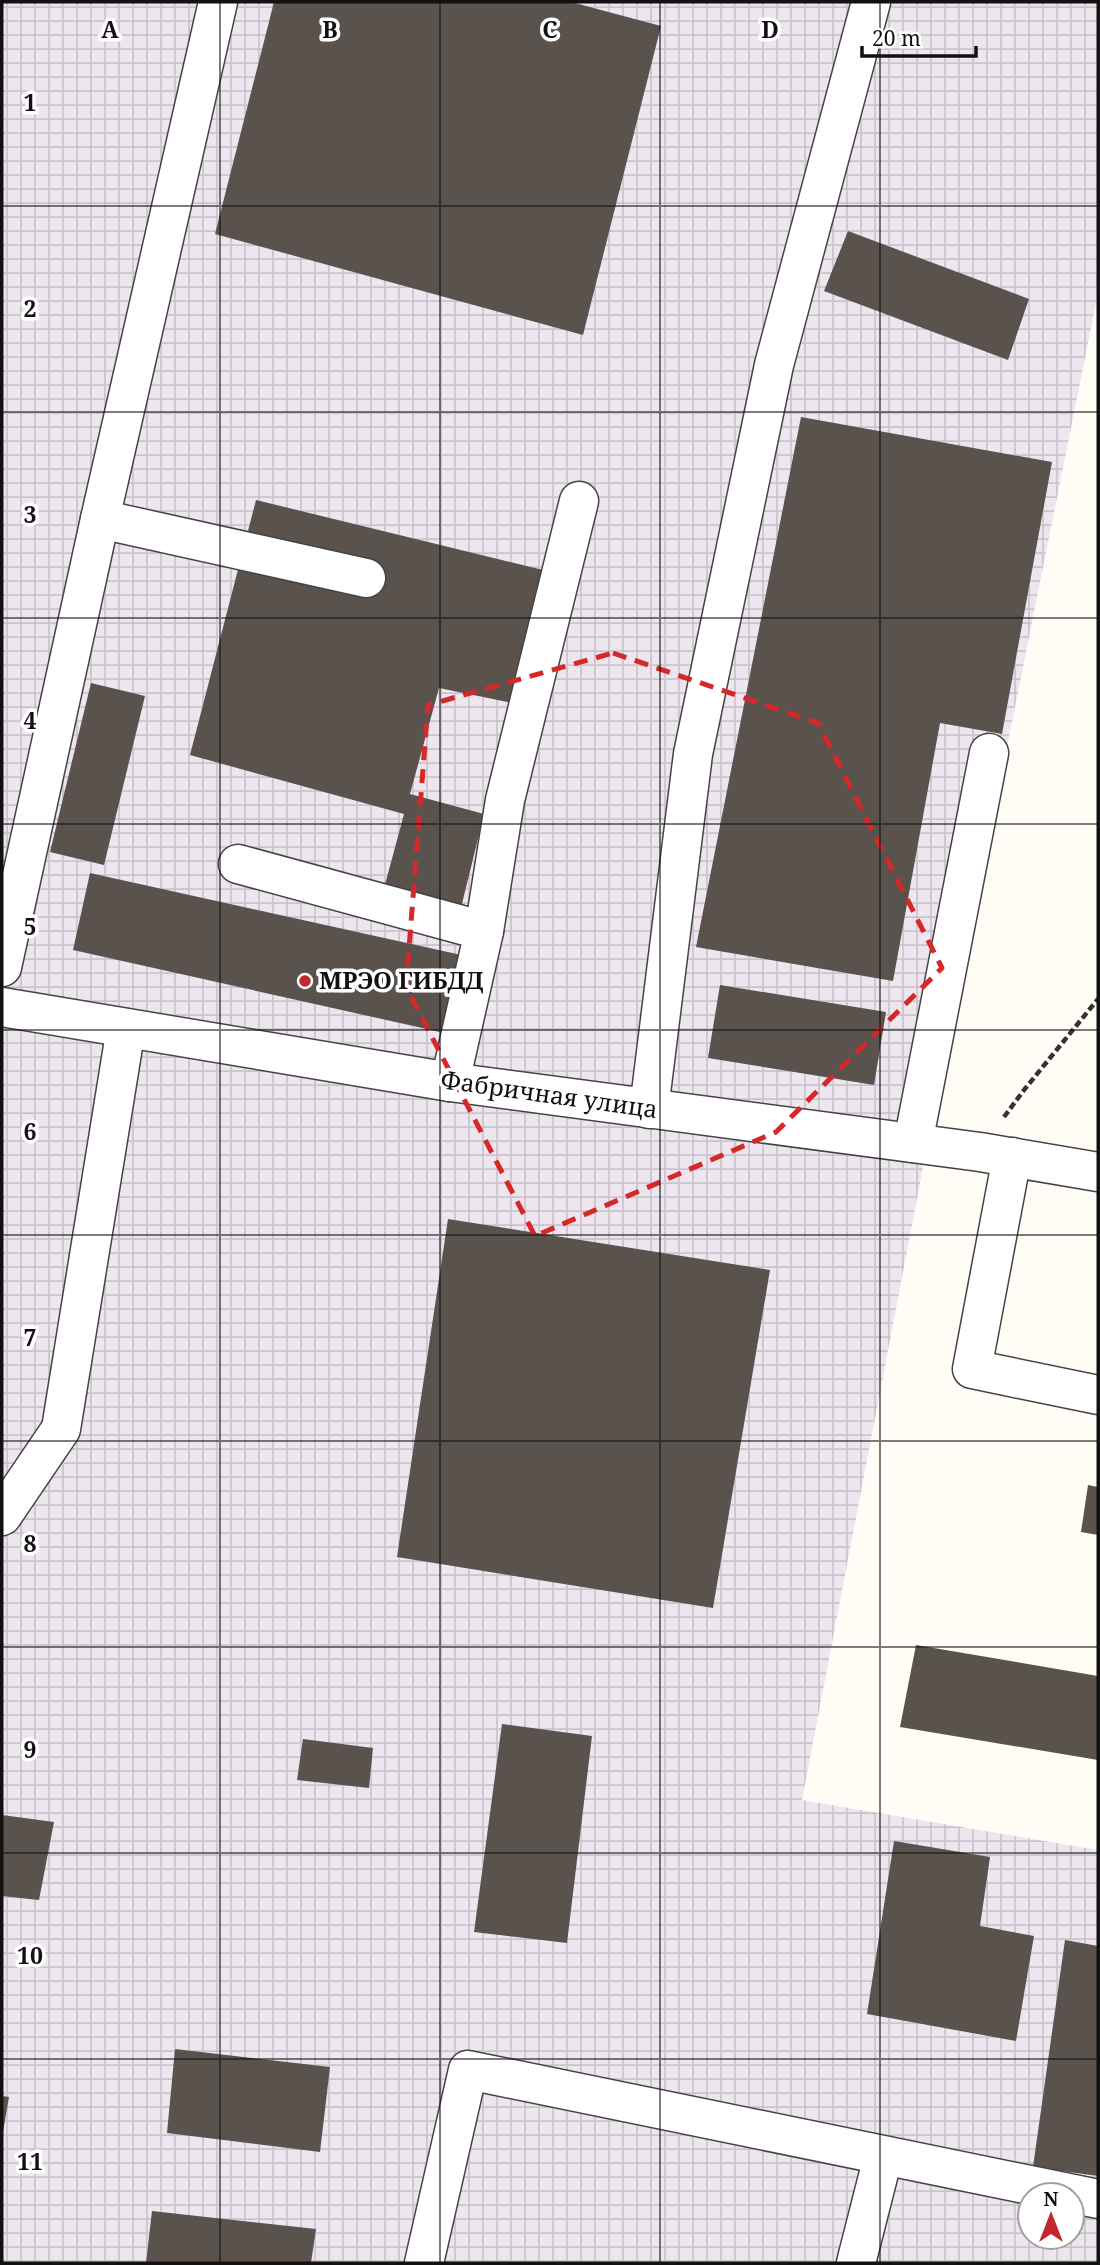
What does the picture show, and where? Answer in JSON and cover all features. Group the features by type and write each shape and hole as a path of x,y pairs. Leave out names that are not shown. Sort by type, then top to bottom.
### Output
{"lane":[{"path":"2,967 100,519 218,2"},
{"path":"649,1109 693,754 774,365 871,2"},
{"path":"450,1082 484,931 505,800 579,501"},
{"path":"100,519 366,578"},
{"path":"913,1143 989,753"},
{"path":"238,864 484,931"},
{"name":"Фабричная улица","path":"2,1007 450,1082 913,1143 1098,1172"},
{"path":"2,1516 61,1429 126,1028"},
{"path":"996,1155 972,1369 1098,1395"},
{"path":"424,2263 468,2070 1098,2199"},
{"path":"856,2263 883,2157"}],"path":[{"path":"996,1155 1024,1090 1098,999"}],"highlighted area":[{"path":"613,653 818,723 942,968 776,1132 535,1236 406,987 428,705"}],"shaded area":[{"path":"2,2 1098,2 1098,293 930,1131 802,1800 1098,1850 1098,2263 2,2263"}],"building":[{"path":"274,2 571,2 661,26 583,335 215,234"},
{"path":"848,231 1029,299 1008,360 824,291"},
{"path":"801,417 1052,462 1002,734 940,723 893,981 696,947"},
{"path":"256,500 543,570 513,703 439,688 410,794 484,814 460,912 383,892 404,814 190,755"},
{"path":"91,683 145,696 104,865 50,852"},
{"path":"90,873 484,960 467,1038 73,950"},
{"path":"720,985 886,1012 874,1085 708,1058"},
{"path":"448,1219 770,1270 713,1608 397,1557"},
{"path":"1088,1485 1098,1487 1098,1535 1081,1532"},
{"path":"916,1645 1098,1676 1098,1760 900,1727"},
{"path":"502,1724 592,1736 567,1943 474,1932"},
{"path":"303,1739 373,1748 369,1788 297,1780"},
{"path":"2,1815 54,1822 39,1900 2,1896"},
{"path":"894,1841 990,1857 980,1926 1034,1936 1016,2041 867,2014"},
{"path":"1065,1940 1098,1946 1098,2176 1033,2167"},
{"path":"175,2049 330,2067 320,2152 167,2133"},
{"path":"2,2096 9,2097 3,2132 2,2132"},
{"path":"152,2211 316,2229 311,2263 146,2263"}],"place":[{"name":"МРЭО ГИБДД","path":"305,981"}]}
